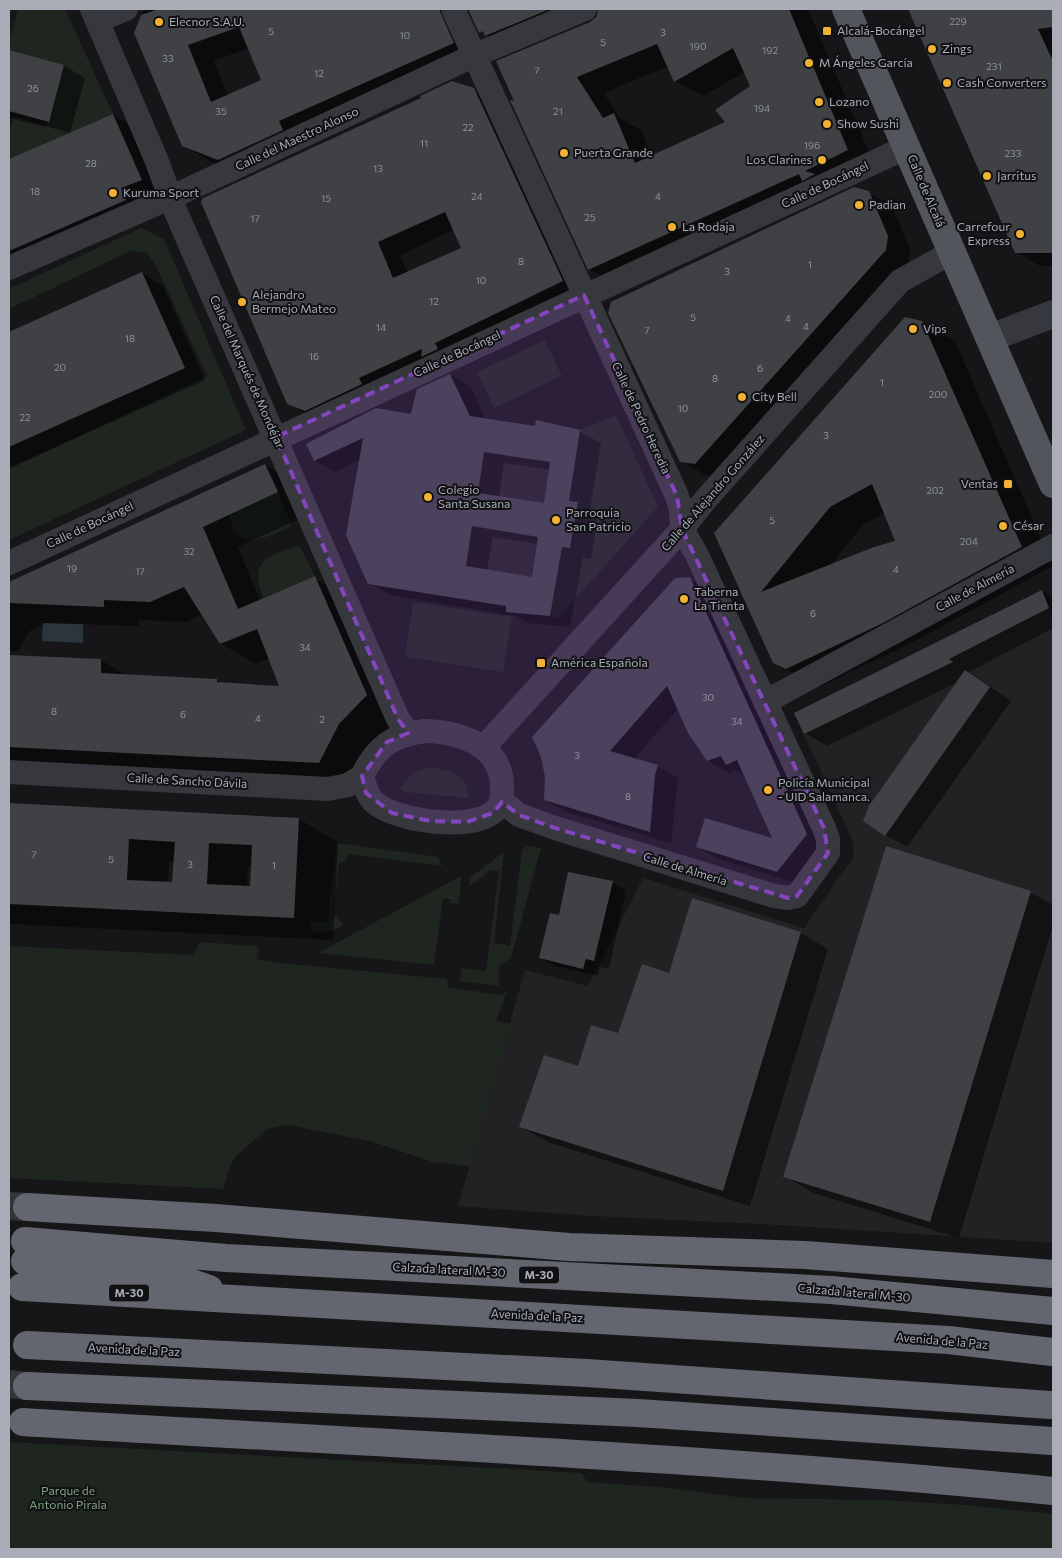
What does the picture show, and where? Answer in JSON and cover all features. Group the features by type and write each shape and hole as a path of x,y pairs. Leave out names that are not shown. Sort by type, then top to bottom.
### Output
{"highway":[{"path":"27,1207 216,1218 569,1247 805,1255 1053,1274"},
{"name":"Calzada lateral M-30","path":"24,1263 226,1258 831,1290 1053,1311"},
{"name":"Avenida de la Paz","path":"24,1263 236,1299 948,1340 1052,1352"},
{"name":"Avenida de la Paz","path":"27,1345 586,1373 1050,1405"},
{"path":"27,1386 638,1413 1052,1441"},
{"path":"23,1422 925,1478 1053,1491"}],"main road":[{"name":"Calle de Alcalá","path":"846,9 1053,484"}],"street":[{"path":"94,15 126,9"},
{"name":"Calle de Pedro Heredia","path":"453,9 676,496 681,509 682,529 696,553 824,828"},
{"name":"Calle del Maestro Alonso","path":"9,268 172,198 474,56 585,9"},
{"name":"Calle del Marqués de Mondéjar","path":"94,15 172,198 175,210 398,719 408,733"},
{"name":"Calle de Bocángel","path":"9,563 907,147"},
{"name":"Calle de Alejandro González","path":"484,747 682,529 706,499 900,281 952,252"},
{"path":"990,338 1053,314"},
{"name":"Calle de Almería","path":"765,702 1053,546"},
{"path":"446,731 466,737 484,747 499,767 502,801 493,813 481,819 467,822 430,821 392,813 375,803 366,793 362,776 368,762 387,742 408,733 446,731"},
{"name":"Calle de Sancho Dávila","path":"9,772 328,789 348,785 362,776"},
{"name":"Calle de Almería","path":"502,801 519,815 554,828 774,896 788,898 797,896 828,853 828,839 824,828"}],"highlighted area":[{"path":"584,295 677,496 682,529 824,828 828,853 797,896 788,898 555,828 519,815 502,802 493,813 467,822 430,821 392,813 366,793 362,776 387,742 408,733 398,719 276,437"}],"shaded area":[{"name":"Colegio Santa Susana","path":"451,376 459,393 435,404 434,410 534,426 536,420 580,430 569,500 578,502 576,513 564,534 573,536 571,548 562,547 550,616 506,612 506,606 384,587 386,517 350,511 360,453 400,412 411,414 416,392"},
{"path":"1042,590 1053,619 1053,1243 780,1225 592,1216 458,1206 525,970 588,986 643,878 804,928 854,856 852,839 794,713"},
{"path":"43,623 83,624 83,643 42,641"}],"green space":[{"path":"18,9 65,9 113,114 9,159 9,118 45,127 62,68 9,53 9,43"},
{"path":"141,228 164,239 246,430 9,540 9,469 207,376 156,266 146,252 130,251 9,309 9,289"},
{"path":"545,340 562,376 494,408 477,372"},
{"path":"616,415 658,507 558,618 550,616 562,547 571,548 573,536 563,534 576,513 577,502 569,501 580,430"},
{"path":"278,492 292,526 256,540 248,540 236,534 229,515"},
{"path":"299,545 315,576 263,598 258,575 259,567 263,561"},
{"path":"413,602 512,617 503,672 405,657"},
{"path":"429,768 444,770 457,775 466,784 468,798 404,792 400,788 412,775"},
{"path":"337,843 438,857 442,866 347,854 346,862 339,862 333,914 344,925 327,933 310,931 311,922 327,923"},
{"path":"527,846 541,848 511,958 499,966 499,986 460,981 461,968 486,971 499,871 491,870 469,887 471,877 504,852 494,943 510,946 522,850"},
{"path":"461,876 459,904 450,903 450,899 443,899 434,965 318,953"},
{"path":"199,942 257,946 259,950 256,959 280,963 447,979 448,987 499,995 507,992 496,1021 511,1024 470,1166 433,1162 370,1141 288,1125 267,1129 237,1155 231,1164 223,1189 9,1178 9,946 194,955"},
{"name":"Parque de Antonio Pirala","path":"9,1442 582,1473 587,1482 660,1487 745,1498 883,1500 966,1505 1053,1514 1053,1549 9,1549"}],"building":[{"path":"159,9 439,9 454,43 279,121 283,130 218,160 182,146 134,33 141,15","holes":["239,27 261,80 211,102 188,45"]},
{"path":"468,9 550,9 485,36 483,31 479,33"},
{"path":"598,9 789,9 848,150 805,171 815,174 802,181 799,174 588,270 510,100 514,101 496,61 590,22 596,17","holes":["657,44 674,82 733,48 750,86 715,110 725,122 635,163 614,113 603,118 577,77"]},
{"path":"908,9 1053,9 1053,27 1038,29 1053,61 1053,253 1015,253"},
{"path":"9,50 64,65 49,122 9,111"},
{"path":"452,81 474,88 563,281 435,343 438,349 421,357 422,349 359,378 362,384 305,411 287,404 201,202 203,198 421,98 420,96","holes":["445,212 461,248 393,278 378,242"]},
{"path":"113,114 142,180 121,188 126,200 9,251 9,159"},
{"path":"854,187 869,191 888,236 886,250 695,464 680,462 608,313 611,302"},
{"path":"142,272 185,368 9,447 9,332"},
{"path":"905,317 922,321 1022,547 881,624 786,669 773,663 714,533","holes":["872,484 895,541 874,547 761,592 830,507"]},
{"name":"Colegio Santa Susana","path":"450,374 470,416 535,426 536,420 580,430 569,501 578,502 570,548 562,547 550,616 506,612 506,606 368,584 346,535 363,438 314,461 306,444 376,408 411,414 417,389","holes":["484,452 550,462 544,503 478,493","472,526 538,537 532,577 466,566"]},
{"path":"265,464 278,492 203,527 238,609 315,576 367,695 339,724 319,763 9,747 9,655 101,659 101,673 217,679 217,682 279,686 257,629 220,644 184,587 150,602 104,600 104,607 9,603 9,582"},
{"path":"690,577 807,834 777,872 696,847 705,818 772,838 737,760 726,765 721,756 707,761 688,733 667,686 610,751 658,765 655,775 650,832 544,800 545,777 541,757 532,737 675,578"},
{"path":"1042,590 1049,608 949,659 953,662 804,734 794,713"},
{"path":"965,670 990,687 885,836 863,821 869,806"},
{"path":"9,803 299,818 294,918 9,904","holes":["129,839 175,842 172,882 127,880","209,843 252,845 250,886 207,884"]},
{"path":"886,846 1031,891 930,1222 783,1177"},
{"path":"568,872 613,881 594,961 586,959 583,969 539,958 550,913 559,915"},
{"path":"692,898 801,932 723,1191 519,1127 544,1055 578,1066 591,1025 618,1033 642,964 669,973"}],"tunnel":[{"path":"9,1206 27,1207"},
{"path":"9,1384 27,1386"}],"place":[{"name":"Elecnor S.A.U.","path":"159,22"},
{"name":"Alcalá-Bocángel","path":"827,31"},
{"name":"Zings","path":"932,49"},
{"name":"M Ángeles García","path":"809,63"},
{"name":"Cash Converters","path":"947,83"},
{"name":"Lozano","path":"819,102"},
{"name":"Show Sushi","path":"827,124"},
{"name":"Puerta Grande","path":"564,153"},
{"name":"Los Clarines","path":"822,160"},
{"name":"Jarritus","path":"987,176"},
{"name":"Kuruma Sport","path":"113,193"},
{"name":"Padian","path":"859,205"},
{"name":"La Rodaja","path":"672,227"},
{"name":"Carrefour Express","path":"1020,234"},
{"name":"Alejandro Bermejo Mateo","path":"242,302"},
{"name":"Vips","path":"913,329"},
{"name":"City Bell","path":"742,397"},
{"name":"Ventas","path":"1008,484"},
{"name":"Colegio Santa Susana","path":"428,497"},
{"name":"Parroquia San Patricio","path":"556,520"},
{"name":"César","path":"1003,526"},
{"name":"Taberna La Tienta","path":"684,599"},
{"name":"América Española","path":"541,663"},
{"name":"Policía Municipal - UID Salamanca.","path":"768,790"}]}
